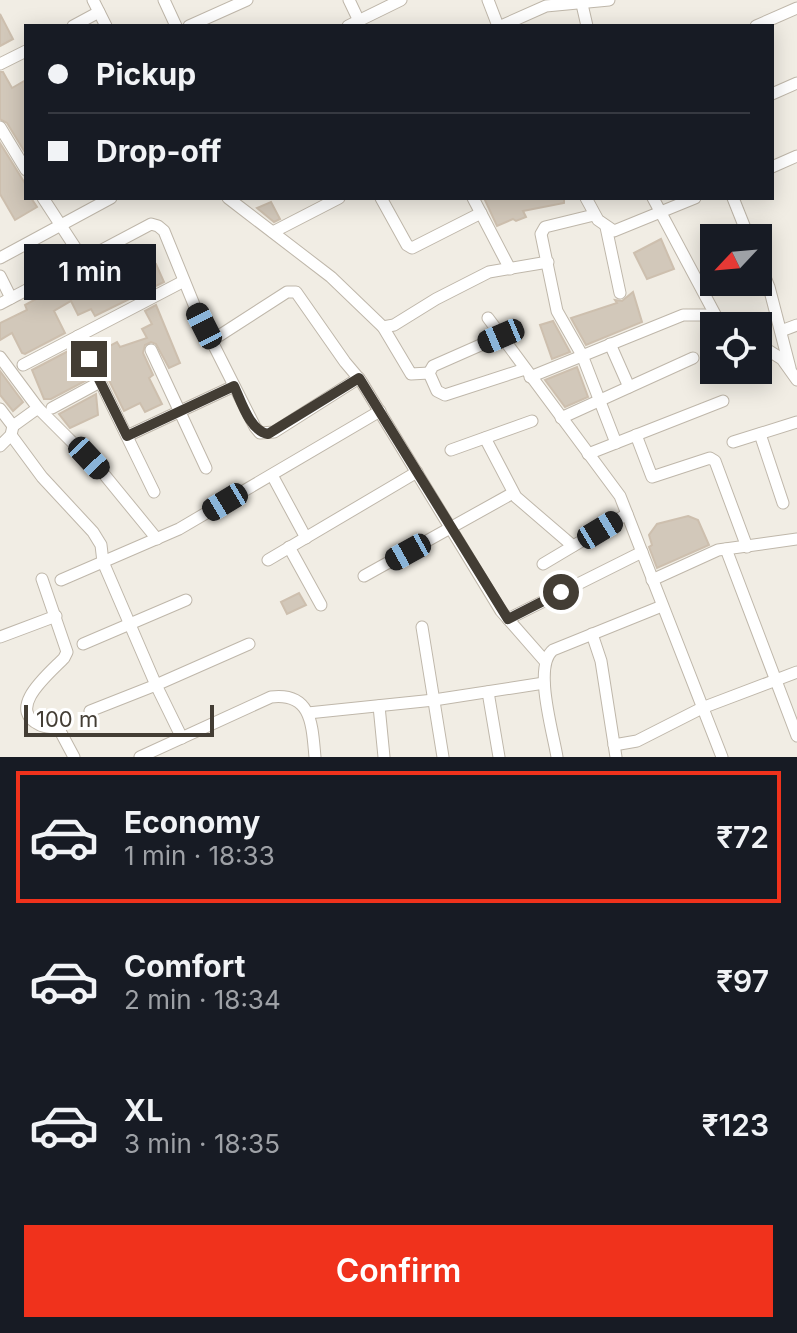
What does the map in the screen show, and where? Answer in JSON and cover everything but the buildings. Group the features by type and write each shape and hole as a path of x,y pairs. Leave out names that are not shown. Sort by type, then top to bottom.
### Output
{"street":[{"path":"93,0 105,24"},
{"path":"164,0 175,24"},
{"path":"193,24 247,0"},
{"path":"349,0 354,23 401,0"},
{"path":"488,0 498,24"},
{"path":"504,24 546,6 609,0"},
{"path":"581,1 587,24"},
{"path":"761,24 797,8"},
{"path":"77,24 99,12"},
{"path":"0,64 24,52"},
{"path":"774,93 797,83"},
{"path":"0,127 24,167"},
{"path":"774,166 797,156"},
{"path":"44,200 84,261"},
{"path":"0,258 108,200"},
{"path":"231,200 331,277 383,327 411,374 429,373 436,364 501,336"},
{"path":"273,232 335,200"},
{"path":"382,200 407,245 412,248 481,213"},
{"path":"474,200 510,269"},
{"path":"587,200 594,215 606,227 620,230 690,200"},
{"path":"654,200 714,312"},
{"path":"734,200 743,224"},
{"path":"594,215 542,230 542,242 557,311 582,355 616,443"},
{"path":"0,276 6,301 151,224 164,231 211,341 260,433 268,434 359,378"},
{"path":"606,227 620,293"},
{"path":"383,327 394,325 489,272 548,262"},
{"path":"23,365 184,281"},
{"path":"211,341 287,292 296,292 359,378 508,619 544,660 544,683 557,757"},
{"path":"770,296 790,368"},
{"path":"429,373 437,391 445,395 582,355 683,315 700,315"},
{"path":"488,318 620,496 722,757"},
{"path":"781,331 797,325"},
{"path":"78,336 154,492"},
{"path":"610,344 629,387"},
{"path":"151,350 206,468"},
{"path":"772,353 782,359 797,380"},
{"path":"0,357 38,408 103,473 157,539"},
{"path":"561,418 693,358"},
{"path":"52,408 100,382"},
{"path":"127,436 234,386"},
{"path":"588,454 723,401"},
{"path":"0,446 12,430 38,408"},
{"path":"0,409 42,477 93,532 101,545 103,562 182,738"},
{"path":"61,580 157,539 380,411"},
{"path":"451,450 532,421"},
{"path":"733,442 797,422"},
{"path":"760,434 783,503"},
{"path":"636,435 652,477 710,458 715,461 747,547"},
{"path":"485,438 513,493 533,515 573,546"},
{"path":"268,560 417,472"},
{"path":"272,475 306,538"},
{"path":"364,576 513,493"},
{"path":"543,564 627,514"},
{"path":"652,580 711,553 797,539"},
{"path":"289,547 321,605"},
{"path":"726,549 797,736"},
{"path":"508,619 642,552"},
{"path":"42,579 67,652 27,699 27,709 41,726 59,729 74,757"},
{"path":"83,644 186,600"},
{"path":"544,660 553,650 662,606"},
{"path":"0,637 56,616"},
{"path":"422,627 443,757"},
{"path":"592,634 601,661 615,751 702,708 797,672"},
{"path":"90,711 249,644"},
{"path":"308,713 434,700 544,683"},
{"path":"488,692 499,757"},
{"path":"140,757 271,697 292,697 303,706 308,713 315,757"},
{"path":"379,706 384,757"}],"route":[{"path":"89,359 127,436 234,386 255,427 260,433 268,434 359,378 508,619 561,592"}]}
